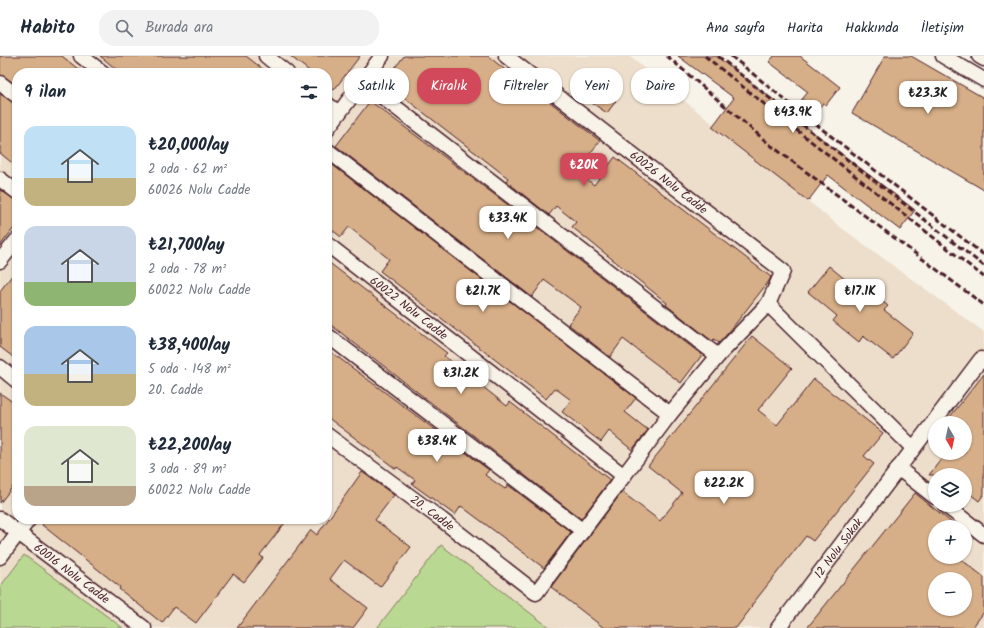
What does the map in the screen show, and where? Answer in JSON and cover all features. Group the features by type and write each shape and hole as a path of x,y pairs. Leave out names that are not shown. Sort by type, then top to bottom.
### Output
{"street":[{"path":"81,56 97,68"},
{"path":"266,56 281,68"},
{"path":"373,68 382,56"},
{"name":"60026 Nolu Cadde","path":"506,56 783,271 768,304"},
{"path":"943,56 984,80"},
{"path":"979,56 984,59"},
{"path":"0,83 12,92"},
{"path":"332,122 345,104"},
{"path":"392,104 718,356"},
{"path":"332,108 338,113"},
{"path":"332,154 670,414"},
{"path":"0,179 12,188"},
{"path":"0,262 12,246"},
{"name":"60022 Nolu Cadde","path":"332,248 624,476"},
{"path":"332,339 583,531 670,414 718,356 768,304 913,448"},
{"name":"12 Nolu Sokak","path":"778,628 981,359 984,362"},
{"path":"0,367 12,377"},
{"name":"20. Cadde","path":"332,439 442,520 536,593 583,531"},
{"path":"898,468 928,492"},
{"path":"954,512 984,535"},
{"name":"60016 Nolu Cadde","path":"0,519 144,628"},
{"path":"0,557 25,524"}],"shaded area":[{"path":"0,56 629,56 644,68 631,68 631,104 688,104 839,226 984,332 984,628 0,628"}],"green space":[{"path":"441,545 550,628 377,628"},
{"path":"24,555 123,628 0,628 0,587"}],"building":[{"path":"0,56 62,56 77,68 12,68 12,82 0,75"},
{"path":"100,56 246,56 262,68 115,68"},
{"path":"290,56 360,56 351,68 344,68 344,77 334,90 332,88 332,68 306,68"},
{"path":"404,56 488,56 503,68 489,68 489,104 553,104 600,141 576,171 594,185 615,157 771,277 769,281 719,343 714,339 712,341 572,227 576,222 556,206 549,215 506,181 508,178 409,101 409,68 395,68"},
{"path":"678,56 716,56 791,113 808,92 769,62 774,56 800,56 840,87 826,105 823,103 805,126 915,210 900,230 828,175 808,201 712,127 734,98"},
{"path":"885,56 911,56 984,98 984,190 852,113"},
{"path":"0,94 12,101 12,163 0,153"},
{"path":"368,104 374,104 495,195 702,355 681,383 623,339 610,357 568,324 581,307 544,280 532,297 336,146"},
{"path":"594,104 614,104 607,113"},
{"path":"332,165 636,398 625,412 648,430 632,450 609,431 601,442 562,412 571,400 555,388 546,399 380,271 389,259 349,227 341,237 332,230"},
{"path":"0,190 12,197 12,230 0,246"},
{"path":"332,265 447,353 444,356 507,406 510,402 610,480 581,519 332,326"},
{"path":"829,266 858,290 862,285 888,306 884,310 913,333 893,359 863,336 859,342 833,321 837,316 808,292"},
{"path":"12,275 12,356 0,347 0,291"},
{"path":"752,336 792,368 758,410 777,425 814,379 883,433 864,456 874,464 813,541 806,536 751,606 752,607 736,628 604,628 551,587 622,492 660,521 682,493 648,466"},
{"path":"332,353 489,470 485,475 505,489 508,485 571,532 544,568 461,506 455,515 412,484 415,480 397,467 396,469 332,421"},
{"path":"984,374 984,494 979,501 972,496 972,468 934,468 941,460 972,460 972,416 951,416"},
{"path":"0,393 12,401 12,487 0,503"},
{"path":"362,472 394,495 375,520 411,547 380,587 344,560 330,579 368,608 353,628 237,628 311,530 317,535 325,524 332,524 332,514"},
{"path":"915,493 928,504 928,512 938,512 948,520 928,520 928,564 967,564 984,577 984,612 972,628 807,628"},
{"path":"284,524 260,555 263,558 244,582 233,574 196,623 174,607 162,623 119,589 120,587 42,525"}],"railway":[{"path":"667,56 769,144 984,305"},
{"path":"705,56 984,277"},
{"path":"718,56 794,118 984,266"},
{"path":"731,56 800,112 984,255"}]}
